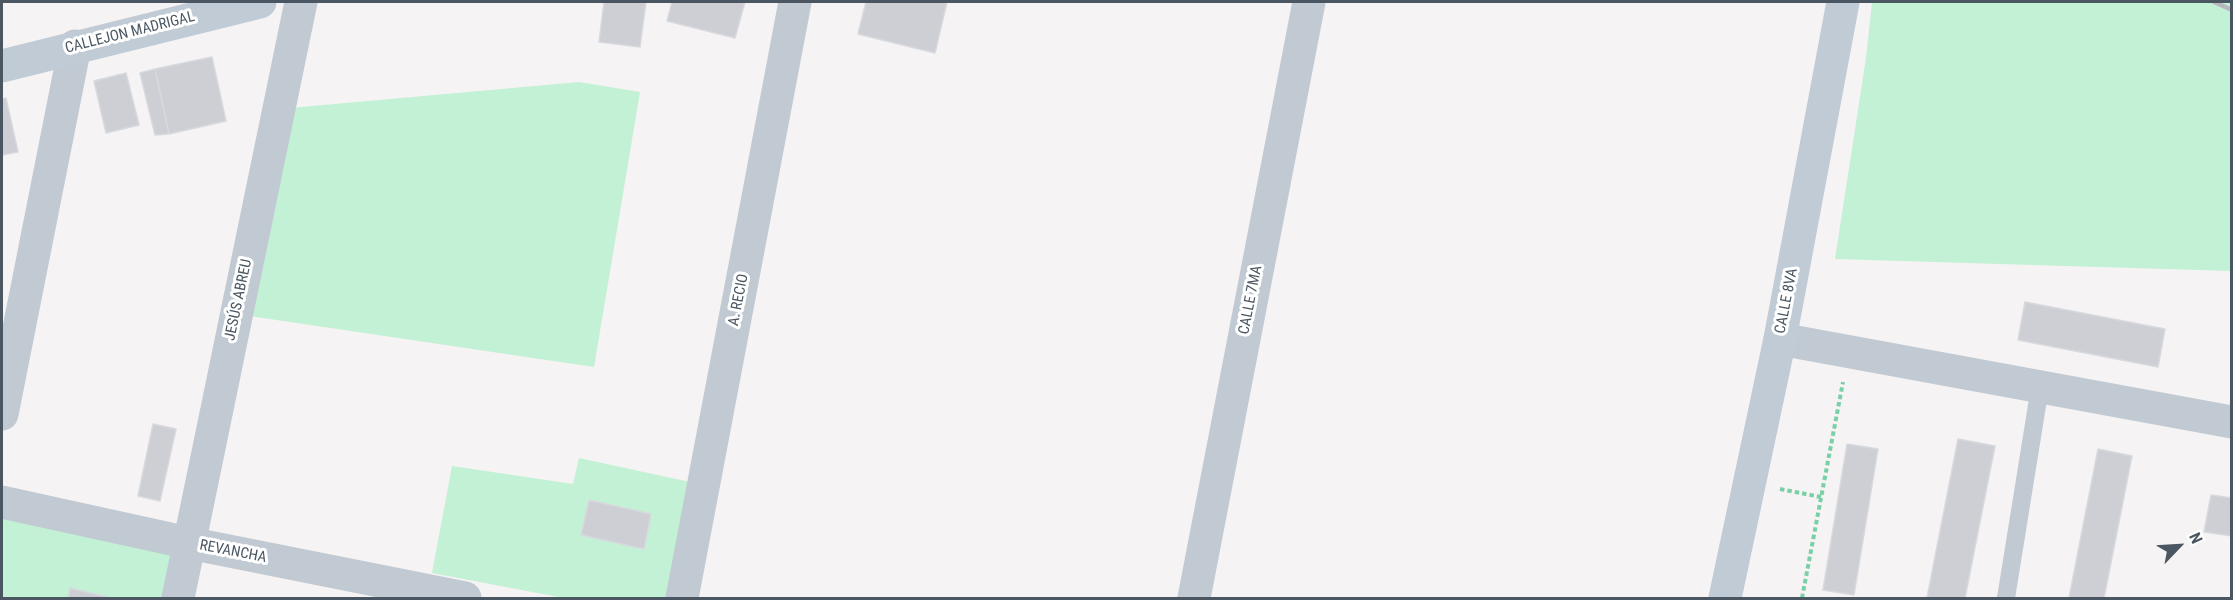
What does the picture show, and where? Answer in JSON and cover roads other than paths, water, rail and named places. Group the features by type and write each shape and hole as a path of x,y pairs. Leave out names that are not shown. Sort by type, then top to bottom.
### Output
{"street":[{"name":"CALLEJON MADRIGAL","path":"2,66 75,46 260,2"},
{"name":"JESÚS ABREU","path":"178,598 301,2"},
{"name":"A. RECIO","path":"682,598 795,2"},
{"name":"CALLE 7MA","path":"1194,598 1309,2"},
{"name":"CALLE 8VA","path":"1725,598 1780,339 1843,2"},
{"path":"2,414 75,46"},
{"path":"1780,339 2232,422"},
{"name":"REVANCHA","path":"2,502 189,543 465,598"}],"lane":[{"path":"2006,598 2040,387"}],"railway":[{"path":"2214,2 2232,10"}]}
